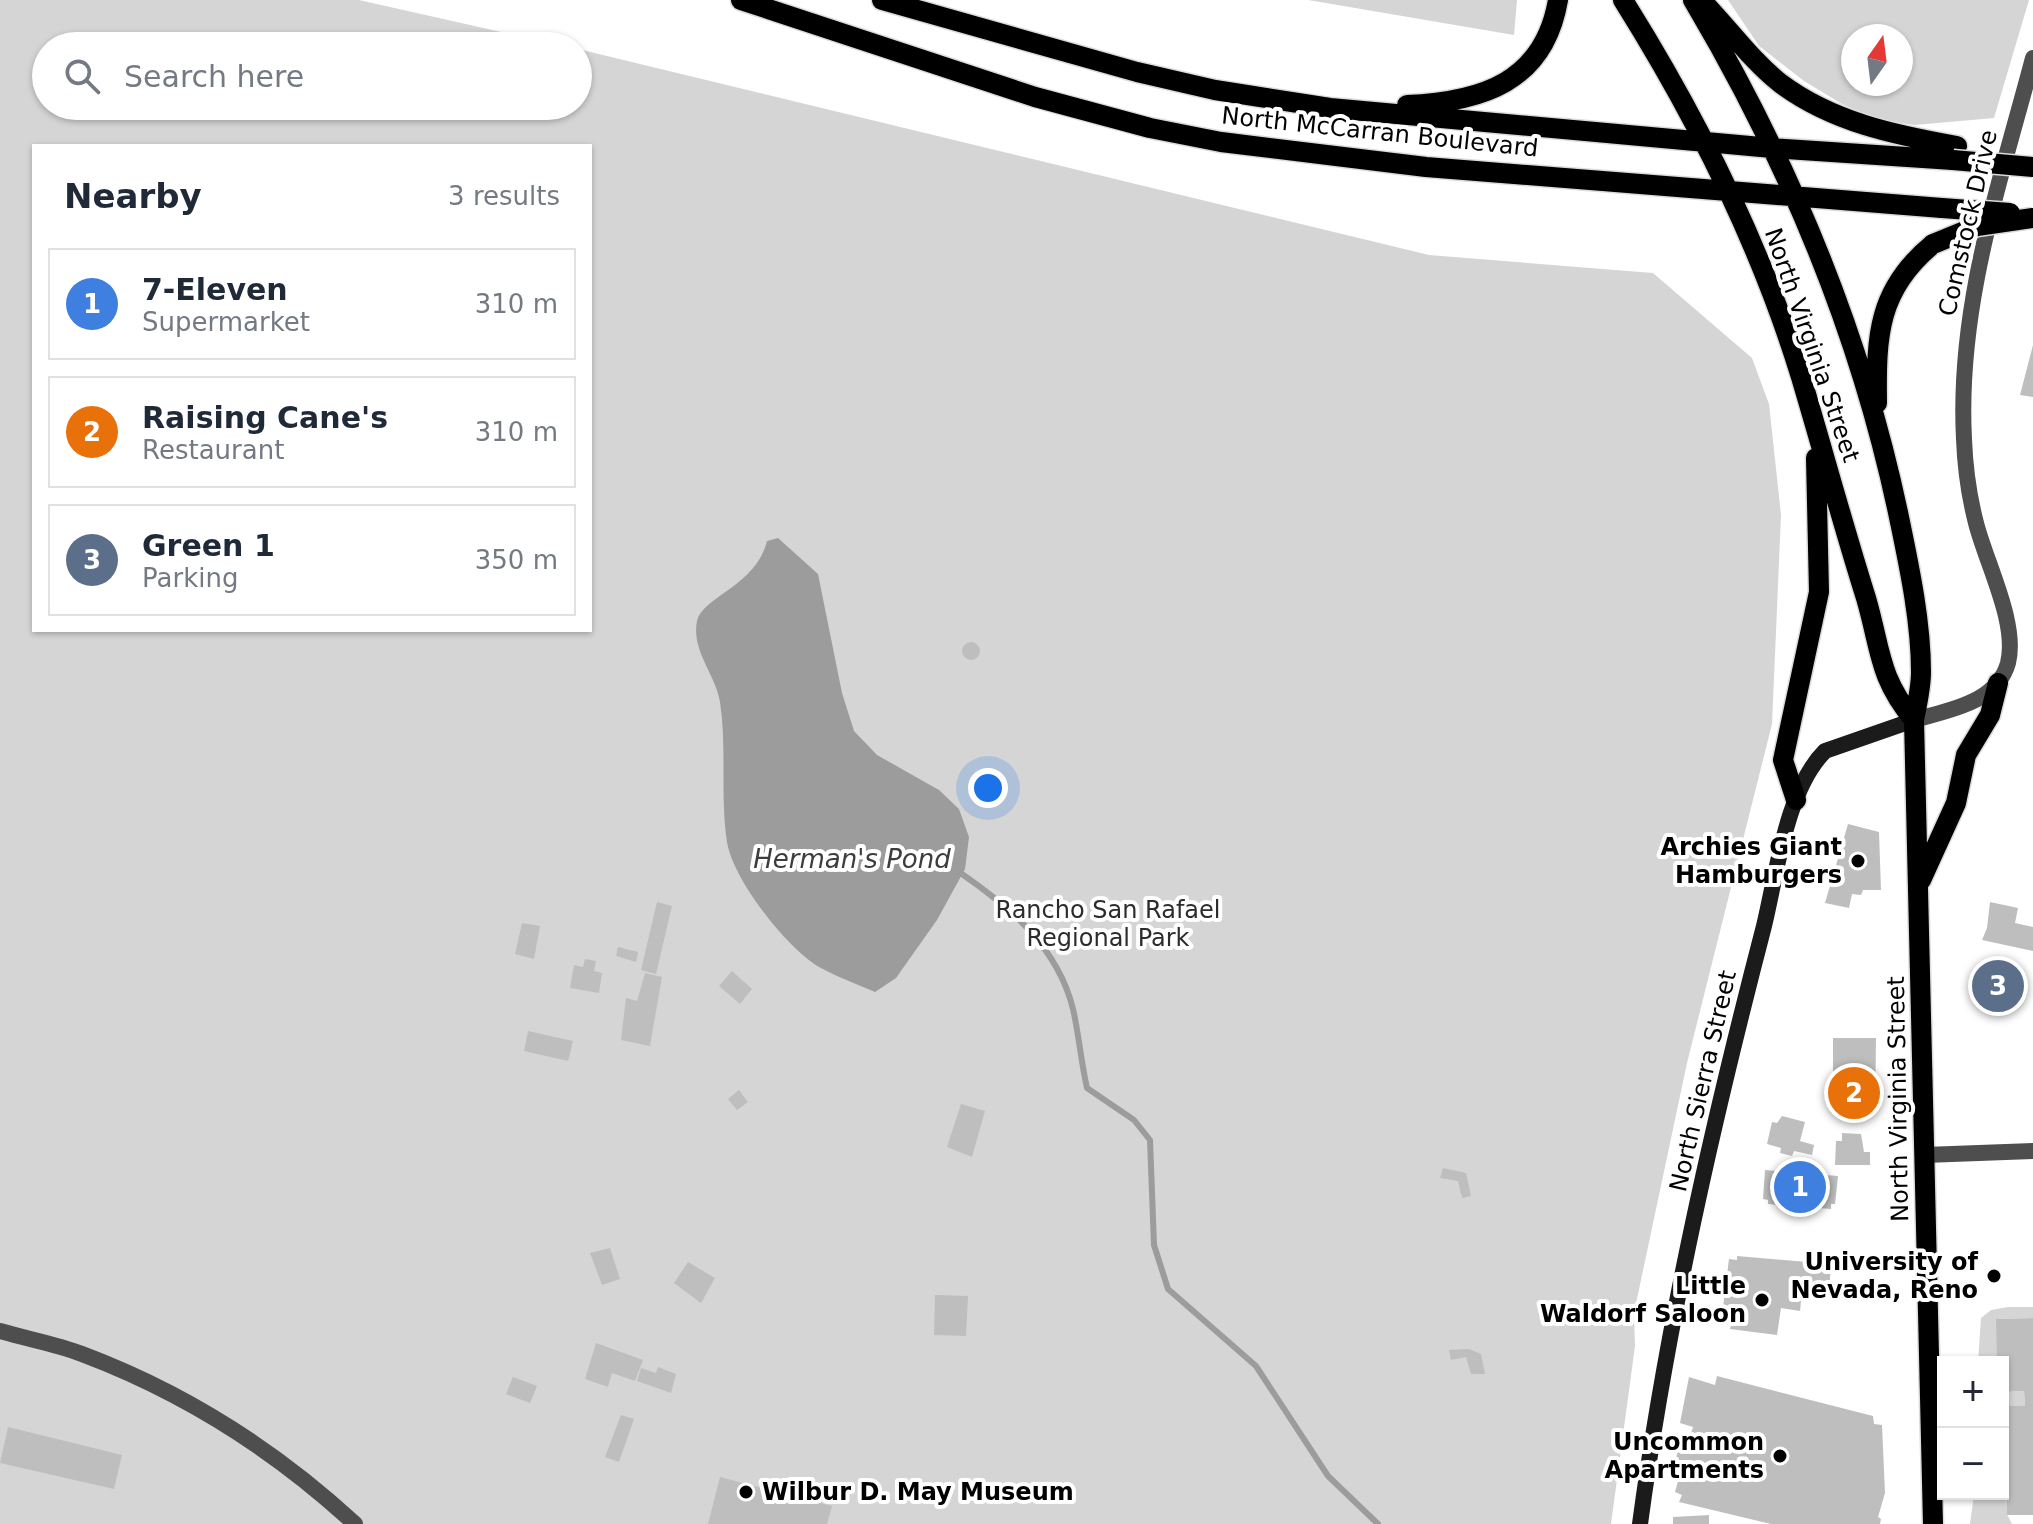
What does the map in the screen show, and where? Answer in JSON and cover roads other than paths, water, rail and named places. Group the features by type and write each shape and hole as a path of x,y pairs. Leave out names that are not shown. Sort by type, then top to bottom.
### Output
{"main road":[{"name":"North McCarran Boulevard","path":"741,0 1048,101 1150,128 1221,142 1385,163 2033,217"},
{"name":"North McCarran Boulevard","path":"882,0 1137,72 1215,90 1330,108 1772,148 1955,153 2033,165"},
{"path":"1330,108 1435,104 1482,95 1508,82 1545,44 1558,0"},
{"name":"North Virginia Street","path":"1623,0 1705,141 1774,300 1868,604 1885,678 1894,696 1914,720"},
{"name":"North Virginia Street","path":"1693,0 1724,53 1797,197 1846,325 1877,427 1902,531 1922,675 1914,720 1933,1524"},
{"path":"1701,0 1771,74 1800,96 1885,132 1955,153"},
{"path":"1877,427 1882,317 1902,274 1933,244 1977,226 2033,217"},
{"path":"1796,800 1783,760 1805,671 1819,592 1816,430"},
{"path":"1920,884 1956,803 1966,755 1990,715 1998,683"},
{"name":"North Sierra Street","path":"1640,1524 1663,1368 1745,998 1796,800 1814,762 1825,751 1843,742 1914,720"}],"street":[{"name":"Comstock Drive","path":"1998,683 2009,656 2009,626 1989,569 1972,503 1964,440 1964,351 1971,294 2033,58"},
{"path":"1914,720 1973,702 1998,683"},
{"path":"1925,1155 2033,1151"},
{"path":"0,1331 80,1353 152,1384 281,1462 355,1524"}],"water":[{"name":"Herman's Pond","path":"778,538 818,574 842,693 854,731 877,755 939,790 959,809 969,837 965,869 937,920 896,978 875,992 819,967 792,945 750,893 731,858 727,842 720,702 698,643 697,621 708,605 752,569 767,541"}],"waterway":[{"path":"962,874 1015,916 1044,948 1066,987 1073,1009 1087,1088 1134,1120 1150,1140 1154,1245 1168,1289 1256,1366 1328,1476 1378,1524"}],"place":[{"name":"Archies Giant Hamburgers","path":"1858,861"},
{"name":"Green 1","path":"1998,986"},
{"name":"Raising Cane's","path":"1854,1093"},
{"name":"7-Eleven","path":"1800,1187"},
{"name":"University of Nevada, Reno","path":"1994,1276"},
{"name":"Little Waldorf Saloon","path":"1762,1300"},
{"name":"Uncommon Apartments","path":"1780,1456"},
{"name":"Wilbur D. May Museum","path":"746,1492"}],"park label":[{"name":"Rancho San Rafael Regional Park","path":"1108,924"}]}
